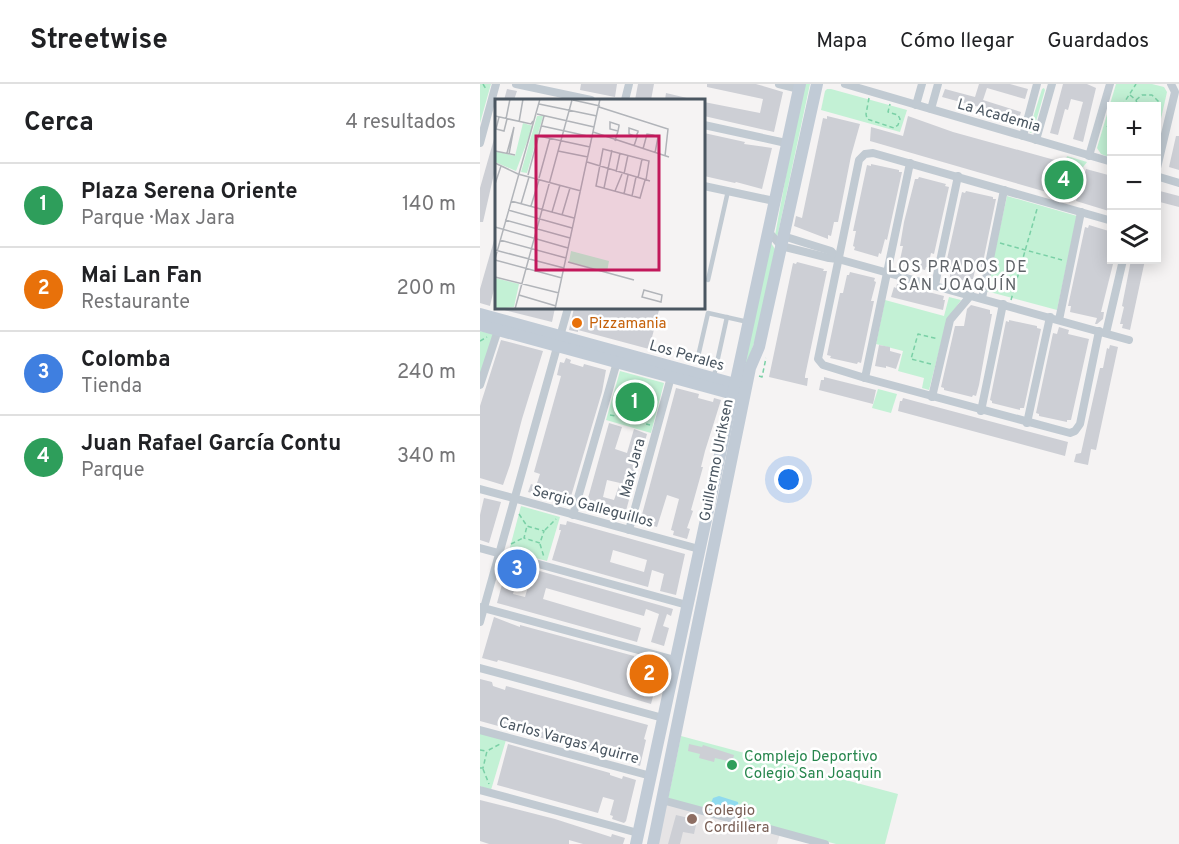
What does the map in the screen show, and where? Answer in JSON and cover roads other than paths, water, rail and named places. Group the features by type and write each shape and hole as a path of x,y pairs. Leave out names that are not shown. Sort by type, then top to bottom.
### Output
{"main road":[{"name":"Guillermo Ulriksen","path":"637,838 699,549 739,391 759,347 817,84"},
{"name":"Guillermo Ulriksen","path":"653,844 739,391 748,322 799,86"},
{"name":"Los Perales","path":"480,314 498,318 616,362 671,377 739,391"},
{"name":"Los Perales","path":"480,325 498,318"},
{"name":"Los Perales","path":"559,341 714,378 739,391"}],"street":[{"path":"480,143 496,84"},
{"path":"516,84 556,97 579,99"},
{"path":"625,99 629,84"},
{"path":"779,84 799,86"},
{"name":"La Academia","path":"845,84 1107,161"},
{"path":"916,105 922,84"},
{"path":"931,109 938,84"},
{"path":"1023,136 1037,84"},
{"path":"1036,140 1051,84"},
{"path":"1089,156 1110,84"},
{"path":"1160,156 1175,92 1172,84"},
{"path":"705,125 786,143"},
{"path":"1107,220 958,176 873,153 865,154 861,158 838,259 819,362 865,378 1067,434 1077,429 1122,264"},
{"path":"865,378 910,164"},
{"path":"935,285 958,176"},
{"path":"1161,176 1179,183"},
{"path":"705,186 774,201"},
{"path":"982,298 1004,190"},
{"path":"1027,423 1081,212"},
{"path":"768,231 782,241 829,258 888,272 1129,340"},
{"path":"932,397 950,320 971,295"},
{"path":"981,411 1006,305"},
{"path":"480,622 482,607 500,552 568,309"},
{"path":"480,385 498,318"},
{"path":"568,514 602,413 616,362"},
{"name":"Max Jara","path":"629,530 671,377"},
{"name":"Sergio Galleguillos","path":"480,489 513,502 568,514 699,549"},
{"path":"480,548 687,605"},
{"path":"482,607 675,660"},
{"path":"480,668 663,718"},
{"name":"Carlos Vargas Aguirre","path":"480,729 651,776"},
{"path":"480,790 637,838"},
{"path":"662,800 825,844"}],"lane":[{"path":"708,280 728,191"},
{"path":"716,365 698,361 708,313 748,322"},
{"path":"714,378 727,317"}],"water":[{"path":"719,796 738,802 739,808 744,811 744,816 712,810 710,806 713,798"}],"place":[{"name":"Juan Rafael García Contu","path":"1064,180"},
{"name":"Pizzamania","path":"577,323"},
{"name":"Plaza Serena Oriente","path":"635,402"},
{"name":"Colomba","path":"517,569"},
{"name":"Mai Lan Fan","path":"649,674"},
{"name":"Complejo Deportivo Colegio San Joaquin","path":"732,765"},
{"name":"Colegio Cordillera","path":"692,819"}],"district":[{"name":"LOS PRADOS DE SAN JOAQUÍN","path":"958,275"}]}
